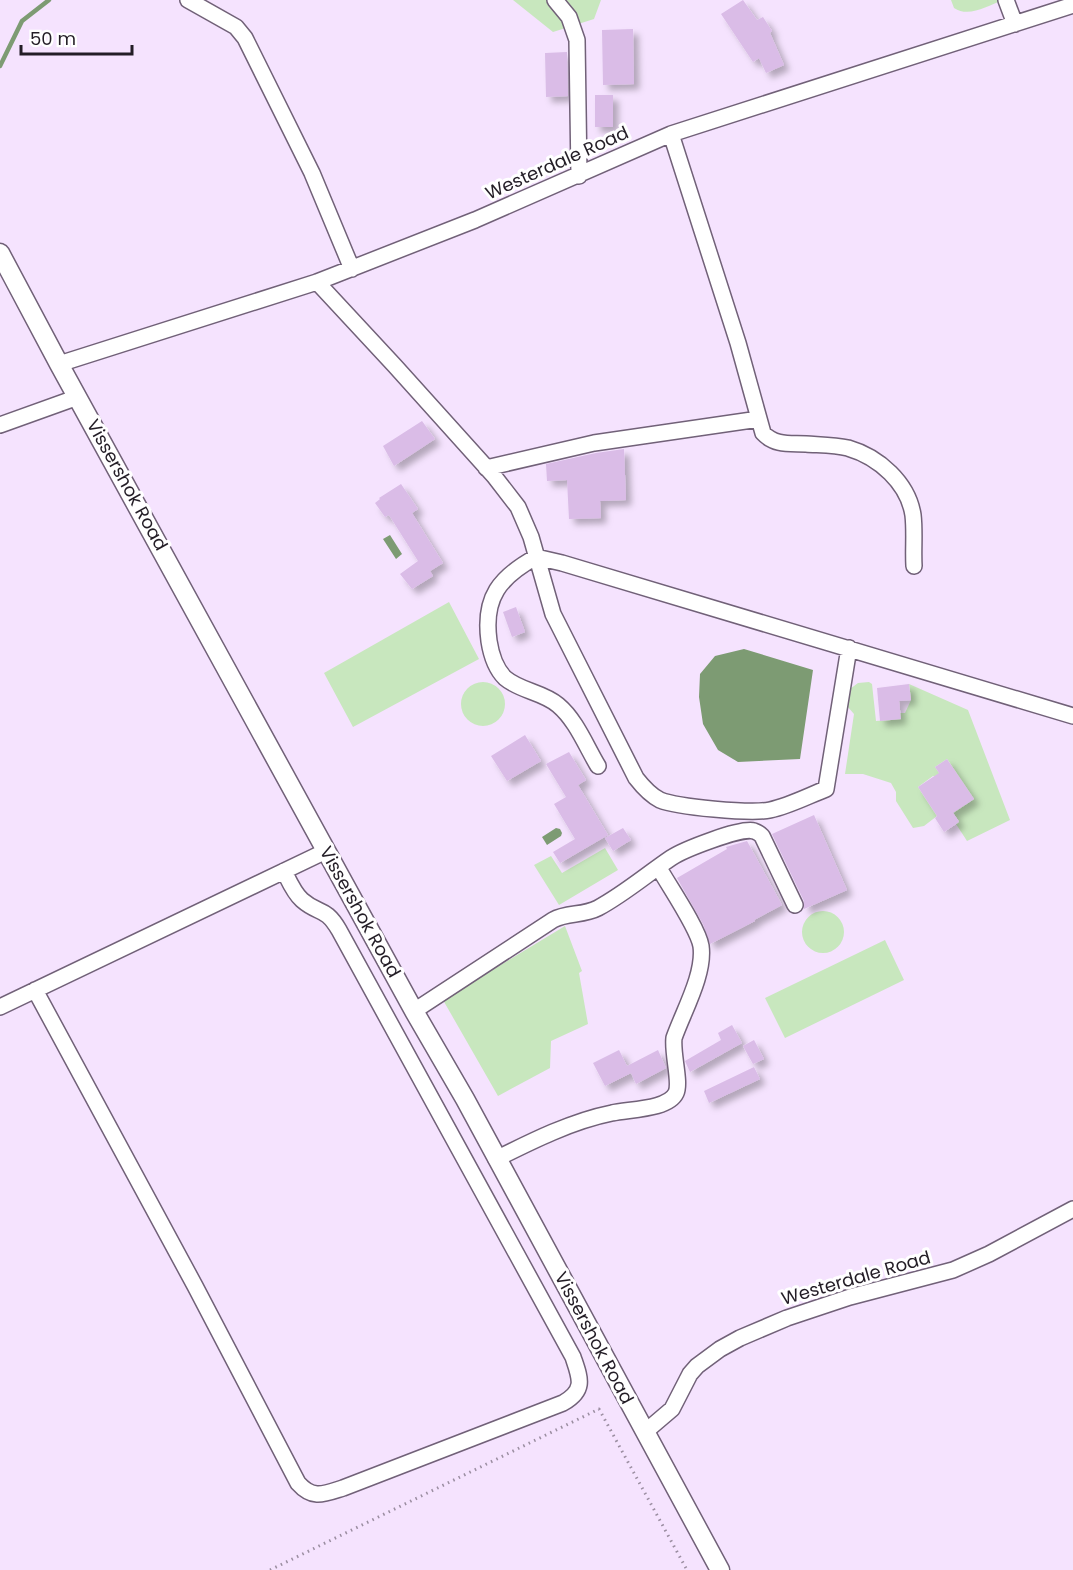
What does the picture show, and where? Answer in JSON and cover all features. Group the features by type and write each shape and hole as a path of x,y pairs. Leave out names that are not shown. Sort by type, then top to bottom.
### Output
{"main road":[{"name":"Vissershok Road","path":"0,253 326,851 465,1099 720,1570"}],"street":[{"path":"188,0 236,27 245,38 312,173 352,269"},
{"path":"555,0 569,17 577,40 579,176"},
{"path":"1006,0 1015,24"},
{"name":"Westerdale Road","path":"59,364 352,269 579,176 671,134 1073,5"},
{"path":"671,134 738,343 763,433 782,444 828,445 849,449 888,471 908,497 913,515 914,566"},
{"path":"317,282 395,366 518,507 553,614 626,760 643,787 657,798 664,801 754,812 779,808 826,789 849,648"},
{"path":"0,425 78,397"},
{"path":"486,468 594,443 759,419"},
{"path":"597,766 578,732 557,704 506,678 495,664 492,655 488,622 495,592 508,574 536,557 1073,716"},
{"path":"414,1011 553,920 561,916 583,914 596,909 690,848 742,831 756,831 762,836 795,905"},
{"path":"0,1007 326,851"},
{"path":"496,1159 579,1122 612,1113 660,1105 670,1101 676,1094 678,1087 673,1048 674,1038 699,971 701,948 659,868"},
{"path":"35,990 195,1286 298,1483 304,1490 310,1494 320,1494 342,1488 563,1403 574,1396 579,1384 573,1357 331,916 300,899 284,871"},
{"name":"Westerdale Road","path":"645,1432 672,1409 690,1374 697,1366 740,1338 787,1318 850,1297 953,1270 989,1254 1073,1209"}],"path":[{"path":"270,1570 599,1409 687,1570"}],"shaded area":[{"path":"513,0 601,0 594,19 553,32"},
{"path":"951,0 1003,0 966,12 954,8"},
{"path":"390,535 402,554 396,559 383,539"},
{"path":"449,602 479,659 353,727 324,673"},
{"path":"744,649 813,670 800,759 738,762 718,750 703,724 699,697 700,674 715,656"},
{"path":"483,682 498,689 505,704 498,719 483,726 468,719 461,704 468,689"},
{"path":"858,683 872,684 876,721 900,719 900,713 905,713 911,700 909,684 968,710 1010,820 967,841 956,824 959,821 950,808 962,800 965,805 974,799 947,759 935,767 944,780 933,776 918,787 937,816 924,826 913,828 896,801 896,792 891,783 863,774 845,774 854,714 847,706 850,689"},
{"path":"556,828 560,829 561,836 547,845 542,837"},
{"path":"605,848 618,870 559,905 534,865 551,856 562,873"},
{"path":"823,911 831,912 838,917 843,924 843,940 838,947 831,952 823,953 815,952 808,947 803,940 802,932 803,924 808,917 815,912"},
{"path":"565,926 582,971 579,973 588,1024 551,1041 550,1068 498,1096 443,1000"},
{"path":"885,940 904,980 785,1038 765,998"}],"building":[{"path":"743,0 757,20 763,17 772,31 770,33 784,65 766,73 759,58 753,62 721,14"},
{"path":"633,29 634,84 603,85 602,30"},
{"path":"567,52 568,96 546,97 545,53"},
{"path":"595,95 613,95 613,127 595,127"},
{"path":"422,421 435,439 394,466 383,446"},
{"path":"624,449 626,500 600,501 601,518 569,519 567,480 547,481 546,464"},
{"path":"401,484 418,509 412,513 443,563 430,571 433,576 412,589 400,574 418,561 389,515 385,517 375,503"},
{"path":"516,607 525,632 512,637 503,612"},
{"path":"909,684 911,700 899,701 901,719 880,721 877,688"},
{"path":"525,735 541,761 507,781 491,756"},
{"path":"569,752 586,780 578,785 608,835 560,863 553,852 575,839 554,804 566,797 546,764"},
{"path":"947,759 974,799 953,813 959,822 944,832 935,818 937,816 918,787 939,773 935,767"},
{"path":"814,815 847,890 804,909 804,901 772,834"},
{"path":"623,828 631,840 613,851 605,838"},
{"path":"747,841 782,905 710,944 703,924 677,878 727,849 726,847"},
{"path":"732,1025 742,1043 690,1072 685,1061 721,1040 718,1033"},
{"path":"754,1040 764,1059 753,1064 743,1046"},
{"path":"619,1050 627,1066 658,1050 666,1068 636,1084 631,1073 605,1086 593,1063"},
{"path":"754,1067 760,1079 709,1103 704,1091"}],"waterway":[{"path":"0,66 22,21 49,0"}]}
